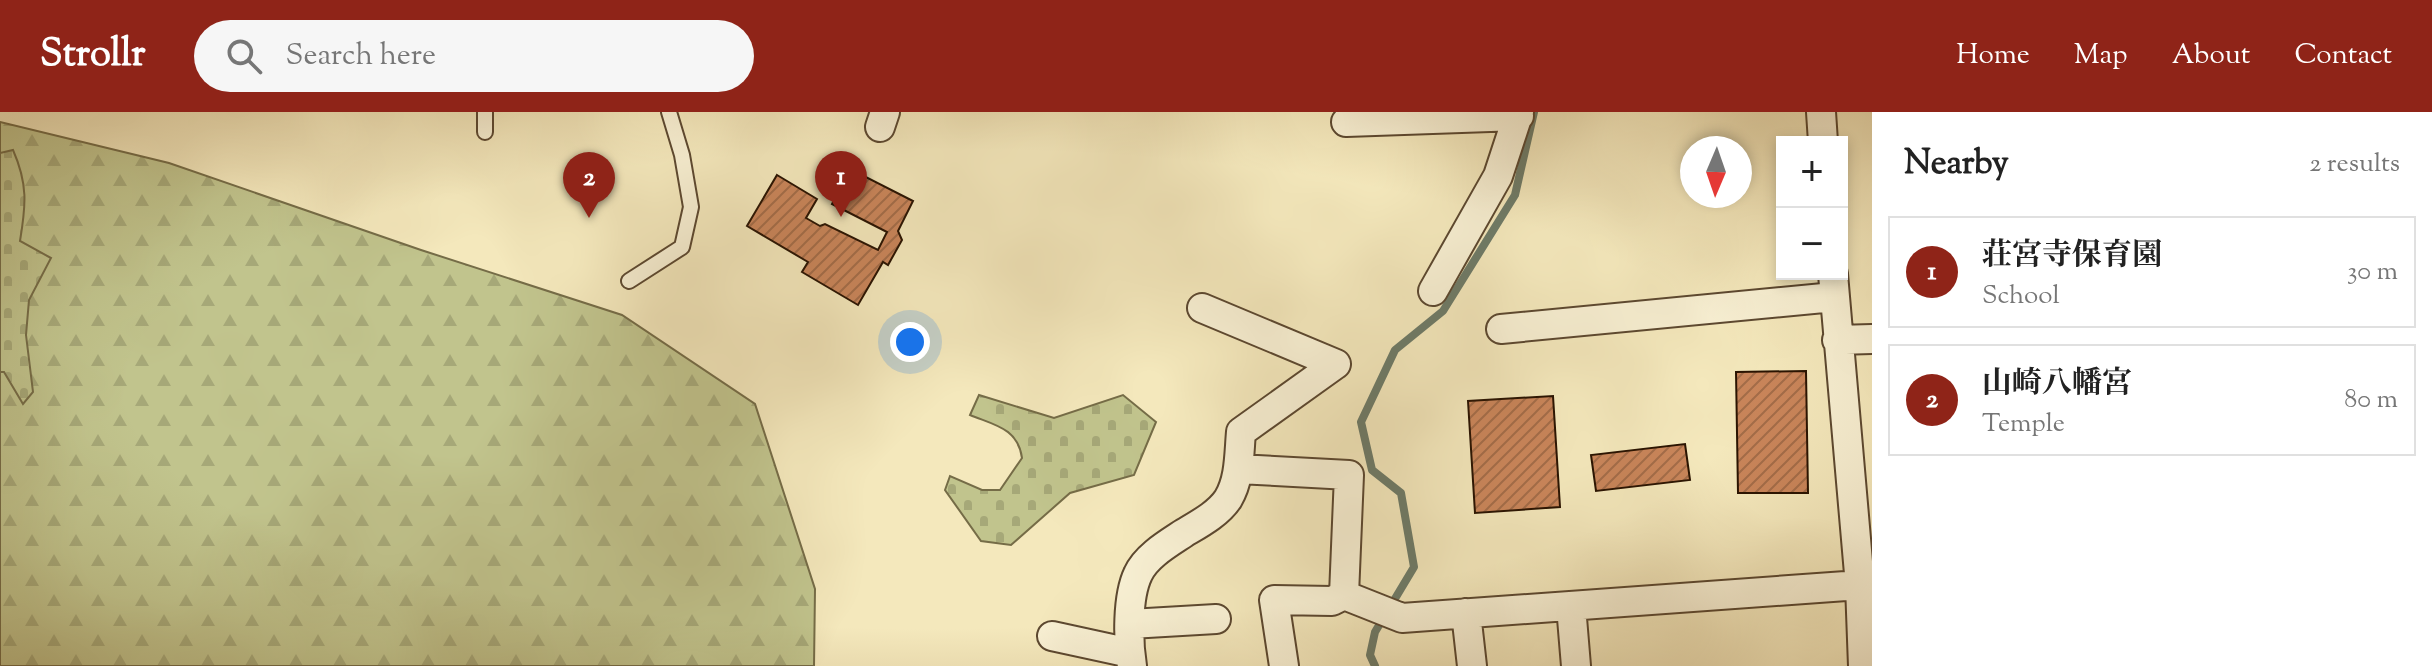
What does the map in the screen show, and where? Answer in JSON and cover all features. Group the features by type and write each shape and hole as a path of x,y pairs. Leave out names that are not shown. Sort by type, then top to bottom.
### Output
{"street":[{"path":"1821,112 1823,136"},
{"path":"1346,122 1519,114 1498,176 1433,291"},
{"path":"1501,329 1834,285 1860,585 1863,666"},
{"path":"1052,636 1131,659 1130,624 1138,572 1162,547 1206,520 1228,499 1238,469 1241,432 1336,364 1202,308"},
{"path":"1837,340 1872,339"},
{"path":"1238,469 1349,475 1344,595"},
{"path":"1284,666 1274,600 1332,601 1344,595 1391,613 1466,613 1860,585"},
{"path":"1571,606 1576,666"},
{"path":"1466,613 1472,666"},
{"path":"1130,624 1216,619"}],"lane":[{"path":"485,112 485,132"},
{"path":"629,281 682,247 691,207 682,155 669,112"}],"green space":[{"path":"0,122 169,163 622,315 755,404 815,589 814,666 0,666"},
{"path":"13,150 24,195 20,241 51,258 29,300 26,335 33,392 23,404 4,372 0,372 0,153"},
{"path":"979,395 1054,418 1123,395 1156,422 1134,475 1070,493 1011,545 981,541 945,490 950,476 982,490 1000,490 1022,458 1016,440 1004,429 970,415"}],"building":[{"path":"777,175 817,199 806,218 878,250 887,232 832,204 846,177 860,183 864,176 913,201 898,231 902,240 888,265 883,262 858,305 802,272 808,262 747,226"},
{"path":"1806,371 1808,493 1738,493 1736,372"},
{"path":"1553,396 1560,507 1475,513 1468,401"},
{"path":"1685,444 1690,480 1596,491 1591,455"}],"waterway":[{"path":"1375,666 1370,655 1375,632 1414,567 1401,493 1372,470 1361,422 1395,350 1443,311 1515,195 1534,112"}],"place":[{"name":"荘宮寺保育園","path":"841,217"},
{"name":"山崎八幡宮","path":"589,218"}]}
